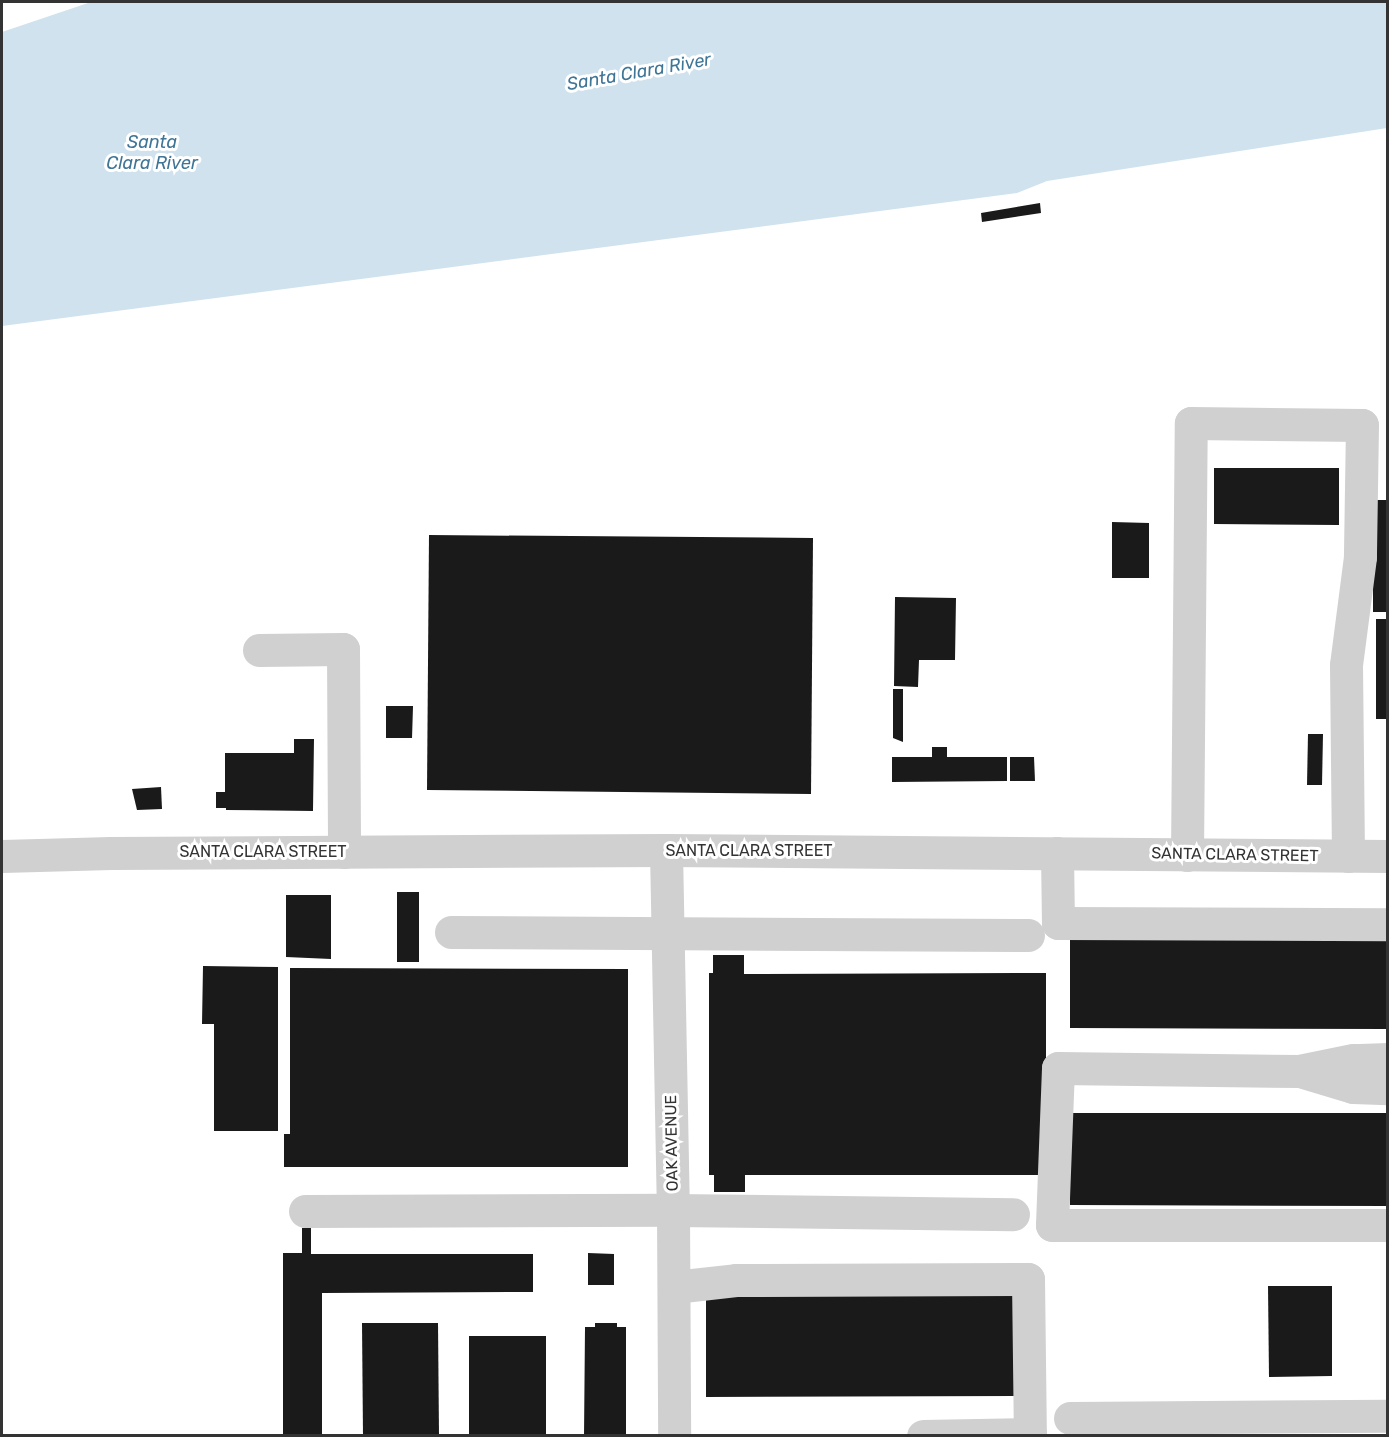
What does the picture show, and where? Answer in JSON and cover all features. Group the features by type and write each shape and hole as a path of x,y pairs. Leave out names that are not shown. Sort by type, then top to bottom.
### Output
{"street":[{"path":"1186,855 1191,423 1362,425 1360,556 1346,665 1348,856"},
{"path":"259,650 343,649 344,852"},
{"name":"SANTA CLARA STREET","path":"2,856 111,853 666,850 1388,856"},
{"name":"OAK AVENUE","path":"666,850 673,1210 674,1436"},
{"path":"1043,929 1057,853"},
{"path":"451,932 1043,929 1388,924"},
{"path":"1388,1059 1353,1060 1299,1071 1058,1068 1052,1225 1388,1225"},
{"path":"1299,1071 1353,1087 1388,1088"},
{"path":"305,1211 673,1210 1012,1214"},
{"path":"674,1287 735,1280 1028,1279 1030,1434 923,1436"},
{"path":"1070,1418 1388,1416"}],"water":[{"name":"Santa Clara River","path":"91,2 1387,2 1387,128 1047,181 1017,193 2,326 2,32"}],"building":[{"path":"1040,203 1041,213 982,222 981,213"},
{"path":"1214,468 1339,468 1339,525 1214,524"},
{"path":"1373,500 1388,500 1388,612 1373,612"},
{"path":"1112,522 1149,523 1149,578 1112,578"},
{"path":"429,535 813,538 811,794 427,790"},
{"path":"895,597 956,598 955,660 919,660 918,687 894,686"},
{"path":"1376,619 1388,619 1388,719 1376,719"},
{"path":"893,689 903,689 903,742 893,738"},
{"path":"386,706 413,706 412,738 386,738"},
{"path":"1308,734 1323,734 1322,785 1307,785"},
{"path":"294,739 314,739 313,811 216,808 216,792 225,792 225,753 294,753"},
{"path":"932,747 947,747 947,757 1007,757 1007,781 892,782 892,757 932,757"},
{"path":"1010,757 1034,757 1035,781 1010,781"},
{"path":"161,787 162,809 137,810 132,789"},
{"path":"397,892 419,892 419,962 397,962"},
{"path":"286,895 331,895 331,959 286,957"},
{"path":"1070,936 1388,937 1388,1029 1070,1028"},
{"path":"713,955 744,955 744,974 1046,973 1046,1175 745,1175 745,1192 714,1192 714,1175 709,1175 709,973 713,973"},
{"path":"203,966 278,967 278,1131 214,1131 214,1024 202,1024"},
{"path":"290,968 628,969 628,1167 284,1167 284,1134 290,1134"},
{"path":"1070,1113 1388,1113 1388,1206 1070,1205"},
{"path":"302,1228 311,1228 311,1254 533,1254 533,1292 322,1293 322,1436 283,1436 283,1253 302,1253"},
{"path":"588,1253 614,1254 614,1285 588,1285"},
{"path":"1268,1286 1332,1286 1332,1376 1269,1377"},
{"path":"706,1294 1017,1294 1026,1396 706,1397"},
{"path":"362,1323 438,1323 439,1436 363,1436"},
{"path":"595,1323 617,1323 617,1327 626,1327 626,1436 584,1436 585,1327 595,1327"},
{"path":"469,1336 546,1336 546,1436 469,1436"}]}
